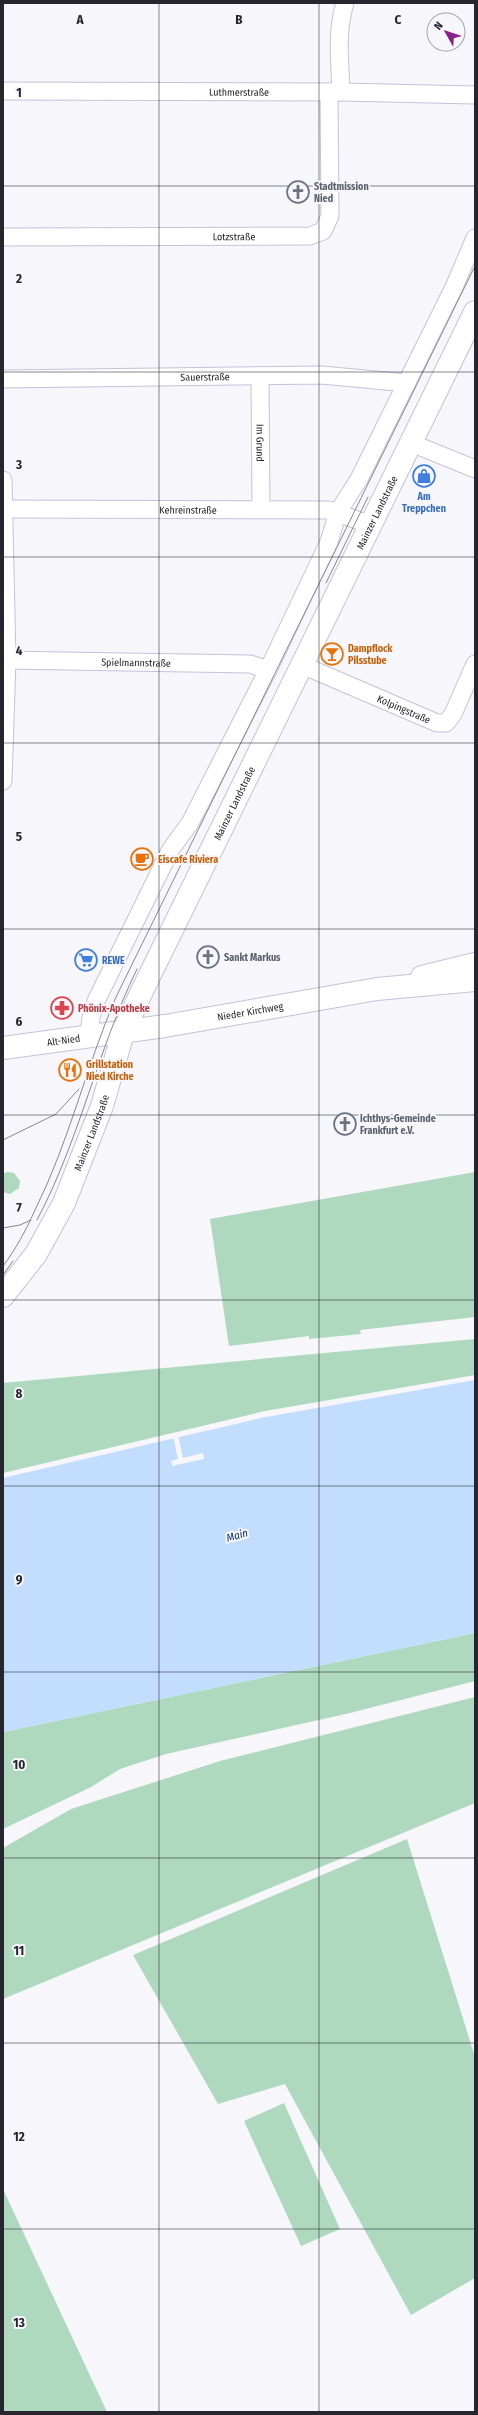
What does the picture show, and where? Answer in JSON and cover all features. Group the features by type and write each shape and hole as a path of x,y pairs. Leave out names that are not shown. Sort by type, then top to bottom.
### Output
{"main road":[{"name":"Mainzer Landstraße","path":"3,1296 36,1254 64,1203 102,1106 123,1033 475,312"},
{"name":"Nieder Kirchweg","path":"123,1033 377,989 475,964"},
{"name":"Nieder Kirchweg","path":"377,989 475,980"},
{"name":"Alt-Nied","path":"3,1048 89,1036 123,1033"}],"street":[{"name":"Lotzstraße","path":"3,236 310,236 323,231 330,216 335,92 341,17 345,3"},
{"name":"Luthmerstraße","path":"3,91 335,92 475,95"},
{"path":"89,1036 91,1017 102,988 171,849 190,823 268,670 329,542 338,512 359,479 407,383 454,287 475,238"},
{"name":"Sauerstraße","path":"3,379 322,375 407,383"},
{"name":"Im Grund","path":"260,376 261,509"},
{"path":"411,443 475,469"},
{"path":"3,480 5,660 3,781"},
{"name":"Kehreinstraße","path":"3,509 261,509 338,512 371,525"},
{"name":"Spielmannstraße","path":"5,660 250,664 268,670"},
{"name":"Kolpingstraße","path":"302,665 437,723 446,723 453,714 475,664"}],"green space":[{"path":"7,1172 14,1173 20,1181 19,1188 10,1194 3,1192 3,1174"},
{"path":"475,1172 475,1317 360,1330 361,1334 309,1339 309,1336 229,1346 210,1219"},
{"path":"475,1339 475,1375 265,1411 3,1473 3,1383"},
{"path":"475,1633 475,1681 350,1713 166,1754 120,1769 91,1787 3,1829 3,1732"},
{"path":"475,1697 475,1803 3,1999 3,1848 71,1809 220,1761"},
{"path":"407,1839 475,2057 475,2278 411,2315 285,2084 218,2104 133,1955"},
{"path":"284,2103 340,2229 301,2246 244,2121"},
{"path":"3,2189 107,2412 3,2412"}],"water":[{"name":"Main","path":"475,1380 475,1633 3,1732 3,1478 266,1417"}],"pier":[{"path":"178,1435 183,1458 203,1453 204,1459 172,1466 171,1461 178,1459 173,1436"}],"tram line":[{"path":"3,1266 24,1232 58,1158 95,1050 116,997 475,266"},
{"path":"326,583 368,497"},
{"path":"37,1220 65,1158 111,1031 137,969"},
{"path":"3,1140 56,1114 79,1089"},
{"path":"3,1228 20,1225 31,1220"},
{"path":"3,1275 13,1261"}],"place":[{"name":"Stadtmission Nied","path":"298,192"},
{"name":"Am Treppchen","path":"424,476"},
{"name":"Dampflock Pilsstube","path":"332,654"},
{"name":"Eiscafe Riviera","path":"142,859"},
{"name":"Sankt Markus","path":"208,957"},
{"name":"REWE","path":"86,960"},
{"name":"Phönix-Apotheke","path":"62,1008"},
{"name":"Grillstation Nied Kirche","path":"70,1070"},
{"name":"Ichthys-Gemeinde Frankfurt e.V.","path":"345,1124"}]}
